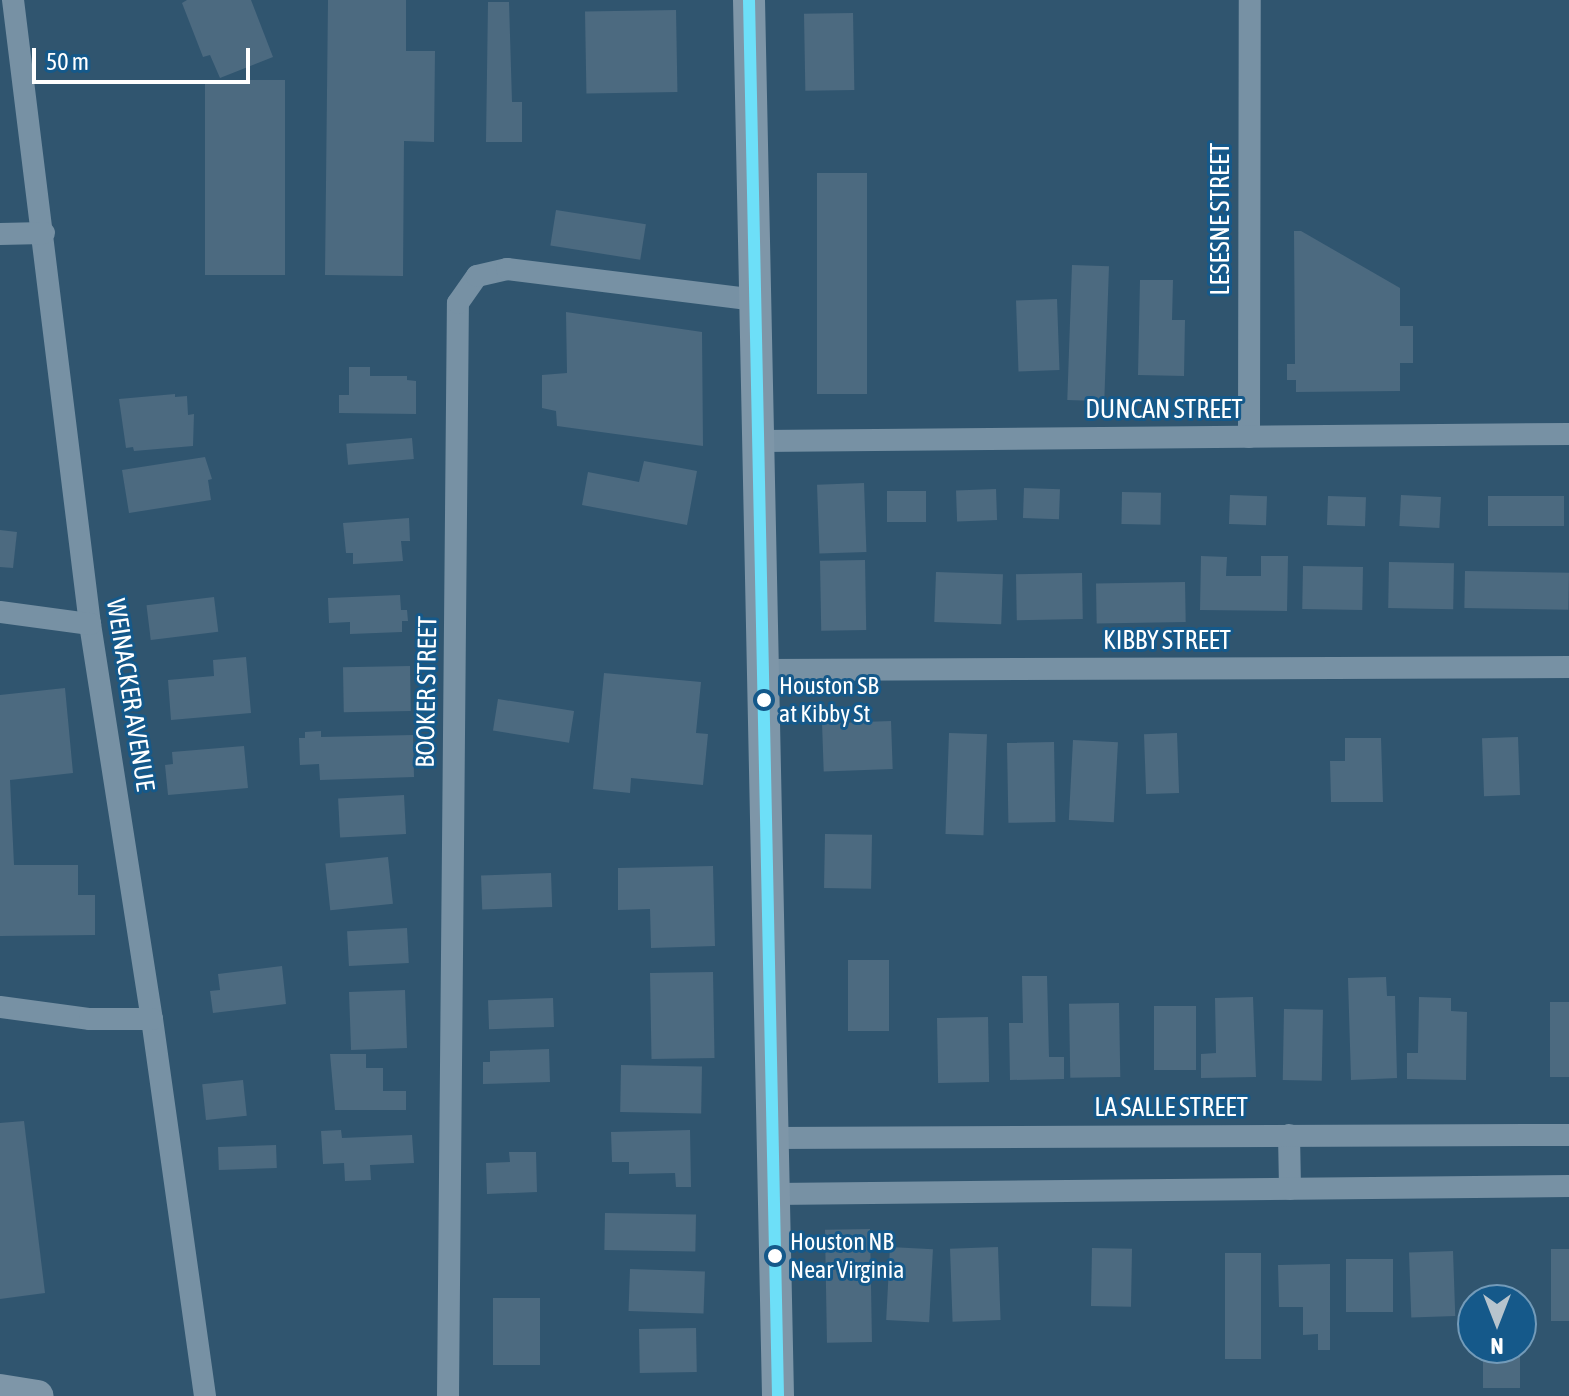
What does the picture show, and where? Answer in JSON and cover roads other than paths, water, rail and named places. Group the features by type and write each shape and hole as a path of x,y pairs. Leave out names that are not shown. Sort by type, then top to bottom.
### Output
{"street":[{"name":"WEINACKER AVENUE","path":"13,0 90,624 152,1019 205,1396"},
{"path":"749,0 778,1396"},
{"name":"LESESNE STREET","path":"1249,437 1250,0"},
{"path":"0,234 44,233"},
{"name":"BOOKER STREET","path":"448,1396 458,303 477,276 507,269 756,300"},
{"name":"DUNCAN STREET","path":"759,441 1569,434"},
{"path":"0,612 90,624"},
{"name":"KIBBY STREET","path":"765,670 1569,667"},
{"path":"0,1007 90,1019 152,1019"},
{"path":"1289,1135 1290,1189"},
{"name":"LA SALLE STREET","path":"773,1138 1569,1135"},
{"path":"774,1194 1569,1186"},
{"path":"0,1390 38,1396"}],"place":[{"name":"Houston SB at Kibby St","path":"764,700"},
{"name":"Houston NB Near Virginia","path":"775,1256"}]}
